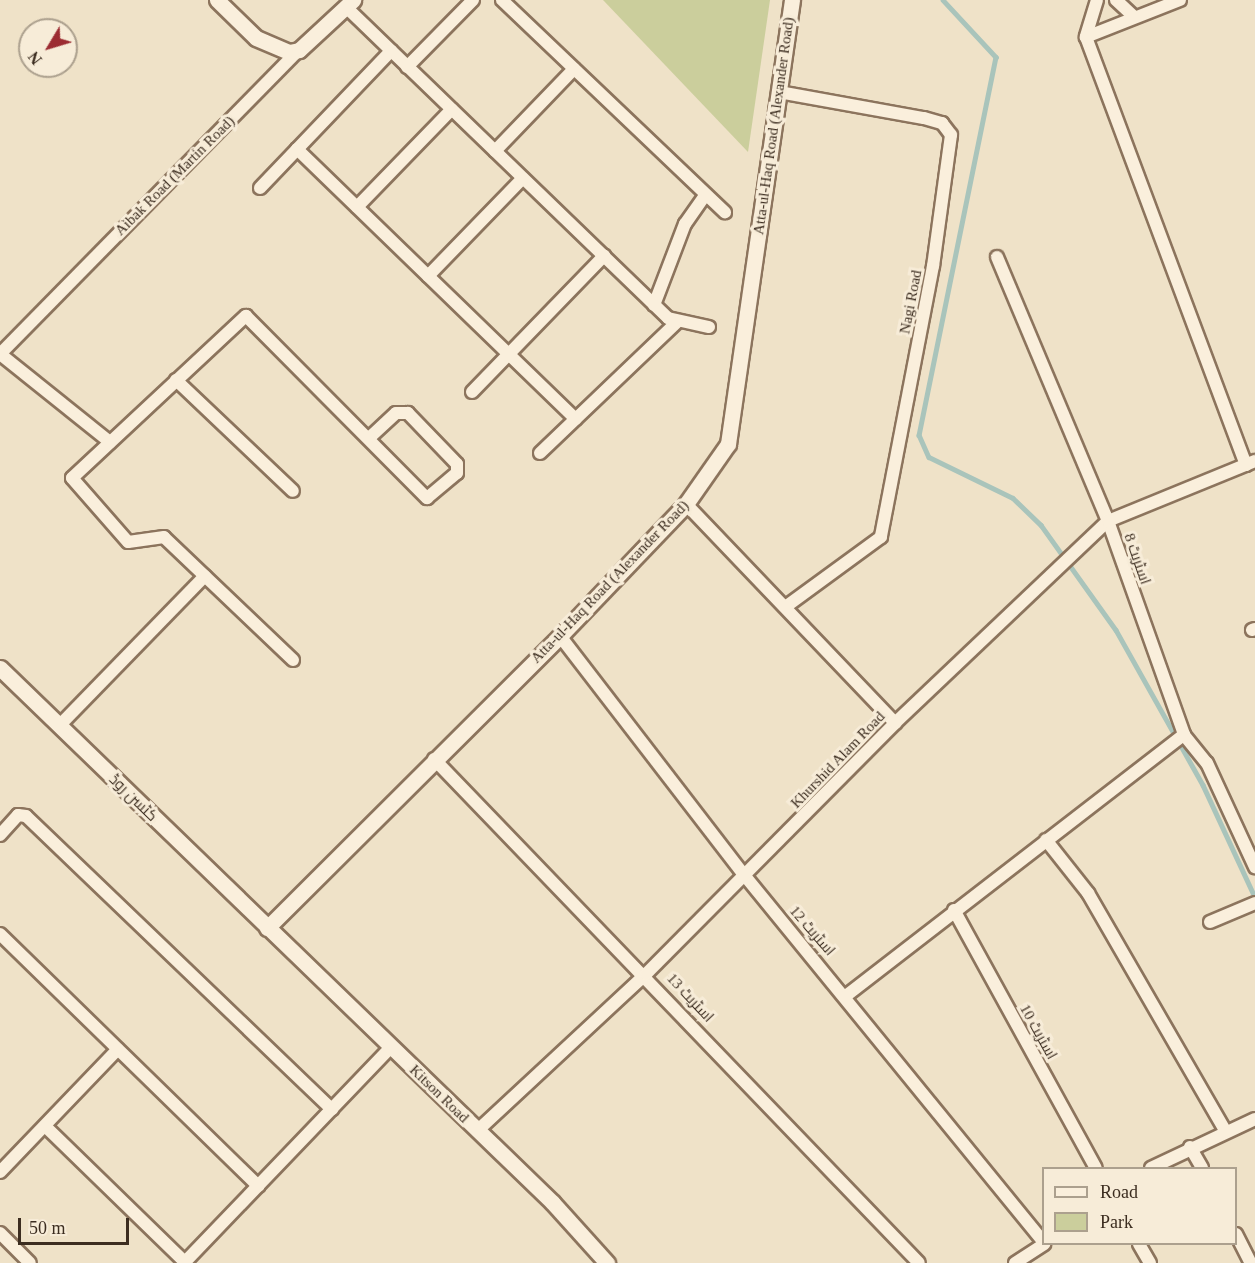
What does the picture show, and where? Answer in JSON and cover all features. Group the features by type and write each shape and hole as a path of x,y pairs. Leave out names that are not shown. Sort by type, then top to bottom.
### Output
{"street":[{"path":"217,0 270,48 299,50"},
{"path":"407,67 474,0"},
{"path":"502,0 725,212"},
{"name":"Atta-ul-Haq Road (Alexander Road)","path":"267,928 434,759 560,636 686,504 728,444 792,0"},
{"path":"1097,0 1086,37 1251,463"},
{"path":"1116,0 1133,16"},
{"path":"1086,37 1133,16 1180,0"},
{"path":"349,4 407,67 654,305 676,323 709,327"},
{"name":"Aibak Road (Martin Road)","path":"0,354 299,50 349,4"},
{"path":"260,188 391,51"},
{"path":"495,151 574,69"},
{"name":"Nagi Road","path":"779,92 924,118 942,123 951,135 933,266 882,537 788,605"},
{"path":"357,207 452,109"},
{"path":"297,149 576,419"},
{"path":"428,276 523,178"},
{"path":"654,305 685,224 705,195"},
{"path":"472,393 604,256"},
{"name":"اسٹریٹ 8","path":"997,257 1108,521 1183,736 1207,763 1255,867"},
{"path":"293,660 158,534 128,542 72,483 110,442 246,316 427,498 457,472 457,464 408,414 396,413 369,438"},
{"path":"540,453 676,323"},
{"path":"0,354 110,442"},
{"path":"177,380 293,492"},
{"name":"Khurshid Alam Road","path":"477,1131 646,974 895,723 1108,521 1251,463"},
{"path":"686,504 788,605 895,723"},
{"path":"59,726 205,576"},
{"name":"اسٹریٹ 12","path":"560,636 745,876 848,995 1042,1240"},
{"name":"کٹسن روڈ","path":"0,668 267,928"},
{"path":"848,995 954,910 1183,736"},
{"name":"اسٹریٹ 13","path":"434,759 646,974 919,1263"},
{"path":"0,835 18,815 26,816 332,1109"},
{"path":"1046,840 1088,893 1226,1132"},
{"path":"1210,922 1252,904"},
{"name":"اسٹریٹ 10","path":"954,910 1095,1167"},
{"name":"Kitson Road","path":"267,928 477,1131 607,1263"},
{"path":"2,941 118,1049 258,1186"},
{"path":"45,1126 185,1262 391,1047"},
{"path":"0,1172 118,1049"},
{"path":"1153,1167 1190,1147 1255,1119"},
{"path":"1190,1147 1201,1167"},
{"path":"0,1233 30,1263"},
{"path":"1237,1236 1251,1263"},
{"path":"1015,1263 1042,1244"},
{"path":"1140,1245 1150,1263"}],"green space":[{"path":"603,0 770,0 748,152"}],"waterway":[{"path":"943,0 996,57 919,435 929,457 1013,498 1041,525 1116,630 1203,785 1255,897"}]}
